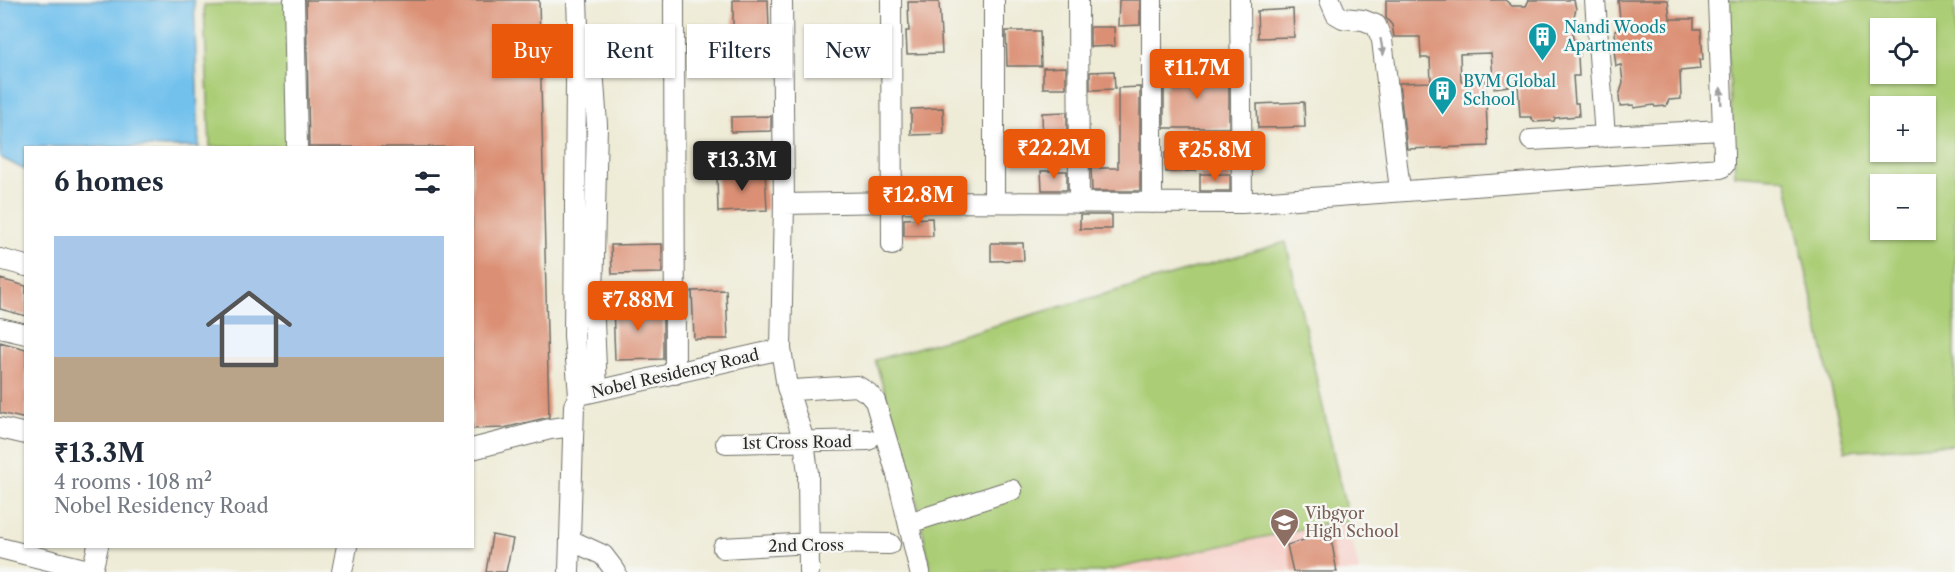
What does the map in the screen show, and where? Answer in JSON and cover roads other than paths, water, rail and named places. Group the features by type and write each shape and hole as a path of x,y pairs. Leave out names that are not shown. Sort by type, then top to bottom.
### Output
{"street":[{"path":"294,0 297,146"},
{"path":"577,0 578,27 592,54 597,125 593,299 588,392"},
{"path":"674,0 675,374"},
{"name":"Nobel Residency Road","path":"569,572 574,406 588,392 781,349 784,204 782,0"},
{"path":"891,0 892,245"},
{"path":"993,202 994,0"},
{"path":"1078,0 1079,203"},
{"path":"1152,0 1152,203"},
{"path":"1240,0 1242,203"},
{"path":"1330,0 1336,14 1343,18 1364,20 1376,25 1382,40 1400,190"},
{"path":"1594,0 1605,137"},
{"path":"784,204 1242,203 1721,168 1724,165 1718,0"},
{"path":"573,58 576,81 574,336 588,392"},
{"path":"1531,140 1722,130"},
{"path":"0,259 24,265"},
{"path":"0,328 24,334"},
{"path":"781,349 787,387 804,441 808,473 809,572"},
{"path":"787,387 794,390 857,386 875,401 909,523 920,572"},
{"path":"0,428 24,434"},
{"path":"474,449 517,438 550,440 573,431"},
{"name":"1st Cross Road","path":"726,443 868,440"},
{"path":"909,523 1012,490"},
{"path":"570,540 603,555 616,572"},
{"name":"2nd Cross","path":"723,548 810,543 890,544"},
{"path":"0,548 92,571 98,548"},
{"path":"342,572 347,548"}],"water":[{"path":"0,0 194,0 199,146 24,146 24,169 0,157"}],"place":[{"name":"Nandi Woods Apartments","path":"1543,62"},
{"name":"BVM Global School","path":"1442,116"},
{"name":"Vibgyor High School","path":"1284,548"}]}
